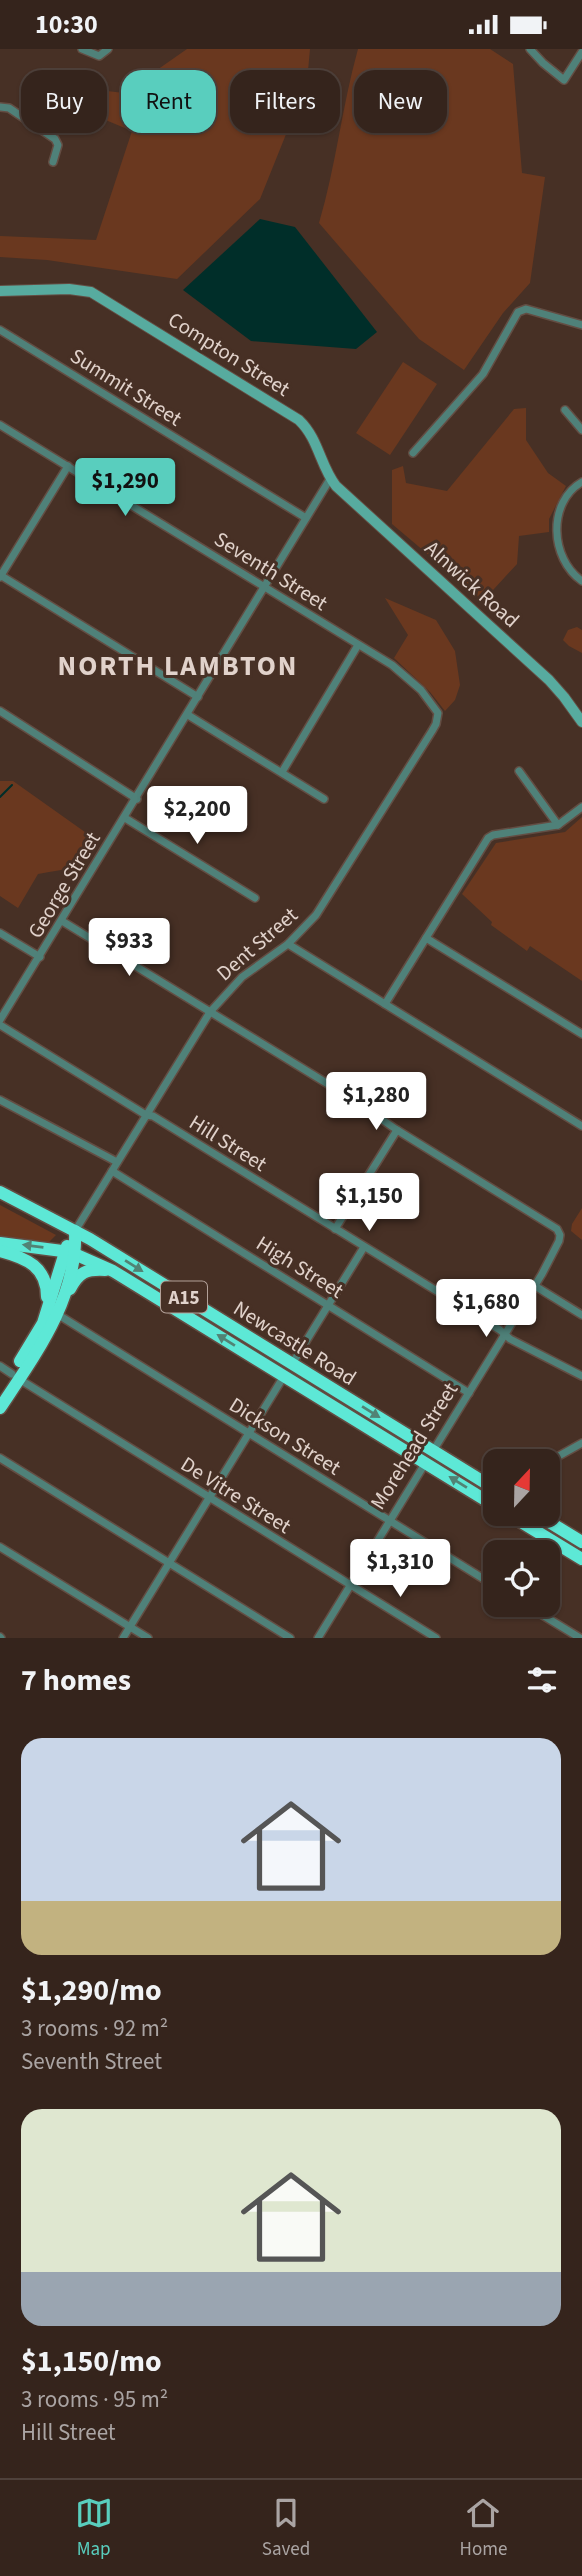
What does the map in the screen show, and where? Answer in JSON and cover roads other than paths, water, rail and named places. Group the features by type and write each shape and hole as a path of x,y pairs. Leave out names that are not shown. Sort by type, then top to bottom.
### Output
{"highway":[{"name":"Newcastle Road","path":"0,1192 75,1231 483,1482"},
{"path":"51,1317 75,1231"},
{"name":"Newcastle Road","path":"0,1243 69,1252 113,1271 483,1495"},
{"path":"0,1251 27,1260 41,1271 51,1317"},
{"path":"62,1302 69,1252"},
{"path":"0,1408 75,1279 84,1271 113,1271"},
{"path":"0,1394 16,1377"},
{"name":"Morehead Street","path":"426,1462 433,1451"},
{"path":"528,1526 582,1559"},
{"path":"556,1526 582,1542"}],"street":[{"path":"82,49 99,56 108,49"},
{"path":"530,49 543,64 564,80 582,52"},
{"path":"0,107 9,108 55,139 58,145 53,162"},
{"name":"Compton Street","path":"0,291 79,289 102,298 299,421 312,435 330,479"},
{"path":"413,453 483,374 516,315 526,309 582,325"},
{"name":"Summit Street","path":"0,330 306,519"},
{"path":"565,410 582,430"},
{"name":"Seventh Street","path":"0,425 392,666 413,683 436,709 438,718"},
{"path":"68,467 0,576 198,697"},
{"name":"George Street","path":"0,1023 330,479"},
{"name":"Alnwick Road","path":"330,479 549,680 582,722"},
{"path":"582,482 565,499 558,515 557,529 559,548 566,564 582,581"},
{"path":"282,772 358,645"},
{"path":"0,711 137,799"},
{"path":"188,715 324,799"},
{"name":"Dent Street","path":"75,1231 210,1012 242,977 303,930 328,897 438,718"},
{"path":"519,771 558,825"},
{"path":"385,1005 488,838 558,825 582,807"},
{"path":"125,818 255,898"},
{"path":"62,921 354,1100 397,1130 335,1229"},
{"path":"0,933 40,957"},
{"path":"426,938 582,1034"},
{"path":"288,944 582,1126"},
{"name":"Hill Street","path":"0,1023 505,1335 582,1376"},
{"path":"0,1100 117,1163"},
{"name":"Morehead Street","path":"397,1130 557,1229 560,1235 535,1286 433,1451"},
{"name":"High Street","path":"111,1171 469,1393"},
{"path":"292,1363 364,1247"},
{"path":"535,1286 582,1315"},
{"name":"Dickson Street","path":"51,1317 249,1433 483,1579"},
{"name":"De Vitre Street","path":"0,1366 209,1499 436,1638"},
{"path":"123,1638 284,1376"},
{"path":"560,1455 582,1443"},
{"path":"0,1458 290,1638"},
{"name":"Morehead Street","path":"318,1638 426,1462"},
{"path":"0,1547 148,1638"},
{"path":"546,1617 580,1638"}],"water":[{"path":"260,219 295,227 377,332 356,349 251,341 183,290"}],"waterway":[{"path":"0,797 12,785"}],"district":[{"name":"NORTH LAMBTON","path":"178,665"}]}
